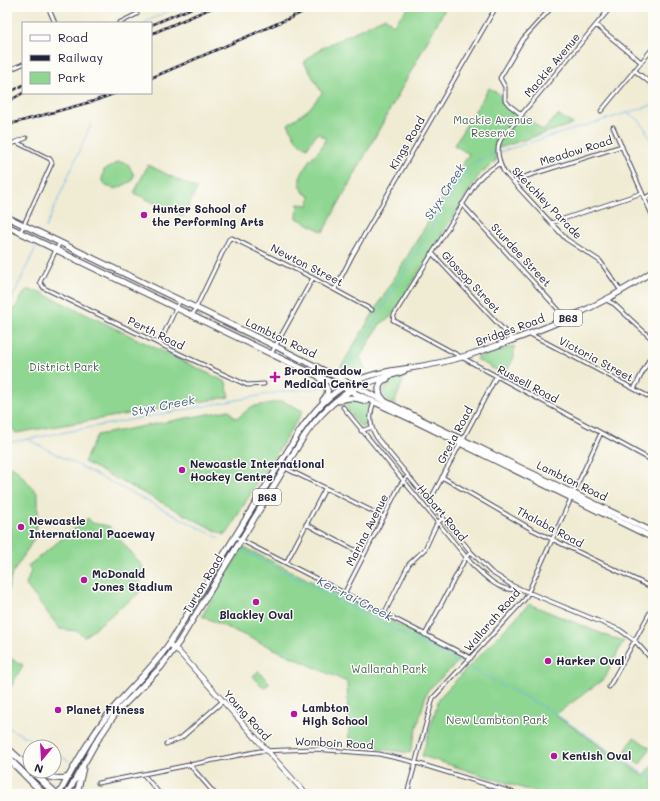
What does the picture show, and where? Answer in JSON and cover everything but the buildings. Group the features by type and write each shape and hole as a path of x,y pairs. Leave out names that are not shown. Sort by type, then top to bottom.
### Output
{"highway":[{"path":"7,748 22,762"},
{"path":"7,757 44,794"},
{"path":"41,779 57,794"}],"main road":[{"name":"Lambton Road","path":"7,217 328,372 462,442"},
{"name":"Lambton Road","path":"7,226 271,354 653,532"},
{"name":"Bridges Road","path":"343,387 349,383 389,371 460,358 530,334 567,319 613,296 653,271"},
{"name":"Bridges Road","path":"357,387 392,376 410,368"},
{"path":"328,372 355,378 364,378"},
{"path":"314,414 314,409 328,393 326,385 318,376"},
{"path":"388,403 381,397 378,390 382,382 392,376"},
{"name":"Turton Road","path":"57,794 86,746 111,712 159,659 298,434 327,400 343,387"},
{"name":"Turton Road","path":"67,794 95,744 118,711 161,667 191,625 310,427 333,404 357,387"},
{"path":"333,404 343,399 354,398 374,402"},
{"name":"Lambton Road","path":"573,495 653,538"},
{"path":"77,794 85,761"},
{"path":"62,779 68,777"},
{"path":"37,787 40,794"}],"street":[{"path":"48,7 55,22"},
{"name":"Kings Road","path":"335,289 354,252 496,7"},
{"path":"522,114 509,105 505,100 505,87 500,78 523,39 552,7"},
{"name":"Mackie Avenue","path":"499,156 498,146 500,141 611,7"},
{"path":"121,22 137,14"},
{"path":"596,25 641,62"},
{"path":"601,111 653,48"},
{"path":"7,71 22,64"},
{"path":"634,70 653,85"},
{"path":"613,127 653,217"},
{"path":"7,146 26,138"},
{"path":"16,142 52,161 20,233"},
{"name":"Meadow Road","path":"514,182 527,176 622,146"},
{"name":"Sketchley Parade","path":"499,156 504,172 570,242 600,261 621,291"},
{"path":"432,253 480,178 500,163"},
{"path":"551,223 642,193"},
{"path":"644,198 653,194"},
{"name":"Sturdee Street","path":"462,204 567,319"},
{"name":"Newton Street","path":"196,308 229,239 232,238 335,289 372,310"},
{"path":"56,250 60,242"},
{"name":"Perth Road","path":"56,250 40,282 44,288 247,385 264,384"},
{"name":"Russell Road","path":"432,253 393,317 394,322 653,461"},
{"name":"Glossop Street","path":"432,253 512,340"},
{"path":"271,354 312,278"},
{"path":"613,296 614,304"},
{"path":"160,344 180,300"},
{"path":"605,300 614,304 653,340"},
{"path":"192,316 196,308"},
{"name":"Victoria Street","path":"530,334 653,399"},
{"path":"634,389 653,352"},
{"name":"Greta Road","path":"429,502 496,377"},
{"name":"Hobart Road","path":"374,402 372,408 372,427 380,443 471,552 491,572 519,588 620,630 635,641 653,661"},
{"name":"Hobart Road","path":"343,407 437,523 479,571 503,588 512,591 519,588"},
{"path":"362,431 372,427"},
{"name":"Wallarah Road","path":"407,794 434,698 521,604 528,592 601,433"},
{"path":"284,468 384,517"},
{"name":"Marina Avenue","path":"344,594 403,481 408,476"},
{"name":"Thalaba Road","path":"442,477 552,540 653,588"},
{"path":"286,563 325,488"},
{"path":"384,614 409,564 425,549 437,523 443,518"},
{"path":"306,524 364,554"},
{"path":"235,537 471,658"},
{"path":"425,635 466,557 471,552"},
{"path":"609,688 653,607"},
{"name":"Young Road","path":"169,644 175,648 306,794"},
{"path":"166,744 181,738 223,702"},
{"name":"Womboin Road","path":"98,783 189,764 267,750 314,748 379,754 416,762 510,793 518,794"},
{"path":"189,764 215,794"},
{"path":"143,774 160,794"}],"green space":[{"path":"409,7 446,7 323,232 297,218 298,204 309,205 310,196 304,193 300,184 300,177 310,159 321,148 326,138 317,133 307,148 297,141 288,124 309,109 322,93 304,62 322,48 385,17 393,25"},
{"name":"Mackie Avenue Reserve","path":"489,88 501,95 502,103 517,115 527,117 543,131 558,115 573,124 496,149 496,161 479,175 391,317 380,324 360,357 365,369 347,372 339,370 469,154 454,145"},
{"path":"119,162 128,164 134,175 132,181 116,189 106,186 102,179 104,170"},
{"path":"148,165 197,189 183,217 134,193"},
{"name":"District Park","path":"26,290 38,291 226,382 229,397 16,433 7,420 7,322"},
{"path":"514,346 514,357 505,375 476,359 476,358"},
{"path":"406,373 394,404 389,402 383,394 387,386 392,380"},
{"path":"355,400 370,406 368,425 361,427 348,411 347,406 343,402"},
{"name":"Newcastle International Hockey Centre","path":"282,401 303,411 261,478 260,477 227,534 225,532 224,535 84,462 97,435 229,410 234,417 238,418 251,407"},
{"name":"Newcastle International Paceway","path":"7,465 15,468 38,494 38,515 34,539 12,574 7,593"},
{"name":"McDonald Jones Stadium","path":"88,518 92,523 109,526 143,567 140,584 144,589 84,637 78,631 60,629 26,585 31,571 28,566"},
{"name":"Wallarah Park","path":"243,547 463,657 427,691 410,753 349,745 347,682 202,616"},
{"name":"New Lambton Park","path":"529,604 612,638 624,640 605,678 555,715 644,776 653,764 653,794 541,794 422,756 439,698"},
{"path":"7,657 23,665 7,694"},
{"path":"258,671 270,683 264,688 253,676"},
{"path":"634,737 650,748 640,764 624,753"}],"waterway":[{"path":"146,22 176,7"},
{"name":"Styx Creek","path":"345,370 468,167 486,156 653,105"},
{"path":"628,114 641,122 653,146"},
{"path":"46,227 91,124"},
{"path":"7,309 36,247"},
{"name":"Styx Creek","path":"7,443 285,391 322,387"},
{"name":"Ker-rai Creek","path":"27,439 219,538"},
{"name":"Ker-rai Creek","path":"242,550 459,663"},
{"name":"Ker-rai Creek","path":"470,668 548,709 653,780"},
{"path":"7,727 30,739"},
{"path":"62,757 69,761"},
{"path":"123,785 132,794"}],"railway":[{"path":"152,25 194,7"},
{"path":"152,34 214,7"},
{"path":"152,78 313,7"},
{"path":"7,94 22,86"},
{"path":"7,102 22,94"},
{"path":"7,125 94,101 113,94"}],"place":[{"name":"Hunter School of the Performing Arts","path":"144,215"},
{"name":"Broadmeadow Medical Centre","path":"275,377"},
{"name":"Newcastle International Hockey Centre","path":"182,470"},
{"name":"Newcastle International Paceway","path":"21,527"},
{"name":"McDonald Jones Stadium","path":"84,580"},
{"name":"Blackley Oval","path":"256,602"},
{"name":"Harker Oval","path":"548,661"},
{"name":"Planet Fitness","path":"58,710"},
{"name":"Lambton High School","path":"294,714"},
{"name":"Kentish Oval","path":"554,756"}]}
